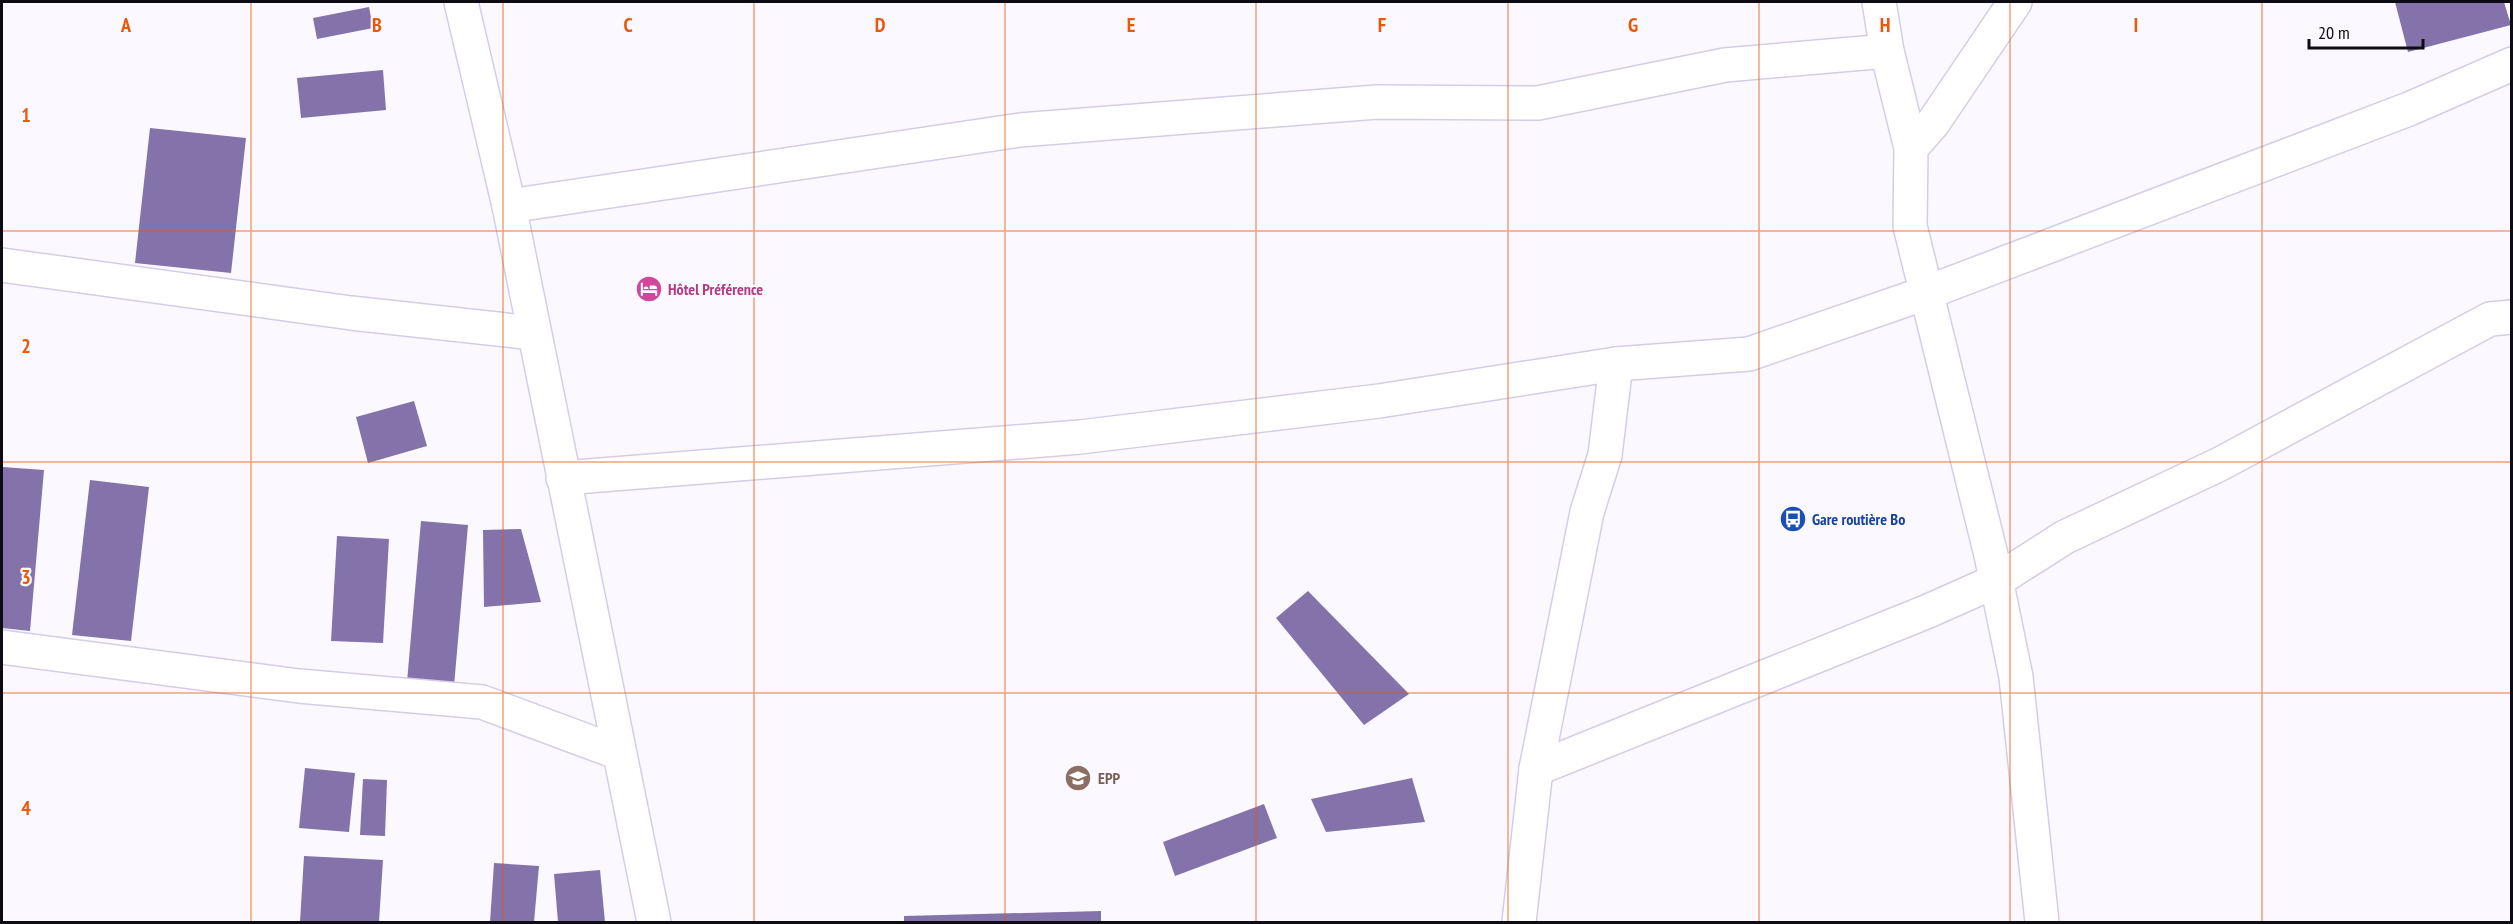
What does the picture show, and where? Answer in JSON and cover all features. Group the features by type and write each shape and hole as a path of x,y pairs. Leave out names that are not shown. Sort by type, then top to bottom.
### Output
{"street":[{"path":"461,2 509,206 654,922"},
{"path":"1879,2 1887,51 1911,148 1910,226 1996,581 2016,677 2042,922"},
{"path":"1911,148 1933,123 2015,2"},
{"path":"509,206 1020,130 1377,102 1538,103 1725,65 1887,51"},
{"path":"563,478 1080,437 1379,401 1616,364 1749,354 1926,293 2409,109 2511,64"},
{"path":"2,265 351,313 533,333"},
{"path":"1536,769 1926,612 1996,581 2065,537 2220,464 2490,319 2511,317"},
{"path":"1519,922 1536,769 1587,512 1605,455 1616,364"},
{"path":"2,647 299,686 482,702 620,753"}],"building":[{"path":"2395,2 2504,2 2511,25 2408,52"},
{"path":"369,7 373,28 317,39 313,18"},
{"path":"383,70 386,110 301,118 297,78"},
{"path":"150,128 246,138 231,273 135,263"},
{"path":"414,401 427,446 368,463 356,417"},
{"path":"3,467 44,470 30,631 2,628"},
{"path":"90,480 149,487 131,641 72,635"},
{"path":"421,521 468,525 454,686 407,682"},
{"path":"521,529 541,602 484,607 483,530"},
{"path":"337,536 389,539 383,643 331,641"},
{"path":"1308,591 1409,694 1364,725 1276,618"},
{"path":"305,768 355,773 349,832 299,828"},
{"path":"1412,778 1425,822 1326,832 1311,799"},
{"path":"363,779 387,780 385,836 360,835"},
{"path":"1264,804 1277,838 1175,876 1163,842"},
{"path":"304,856 383,860 379,922 300,922"},
{"path":"494,863 539,866 534,922 490,922"},
{"path":"600,870 605,922 558,922 554,874"},
{"path":"1101,911 1101,922 904,922 904,916"}],"place":[{"name":"Hôtel Préférence","path":"649,289"},
{"name":"Gare routière Bo","path":"1793,519"},
{"name":"EPP","path":"1078,778"}]}
